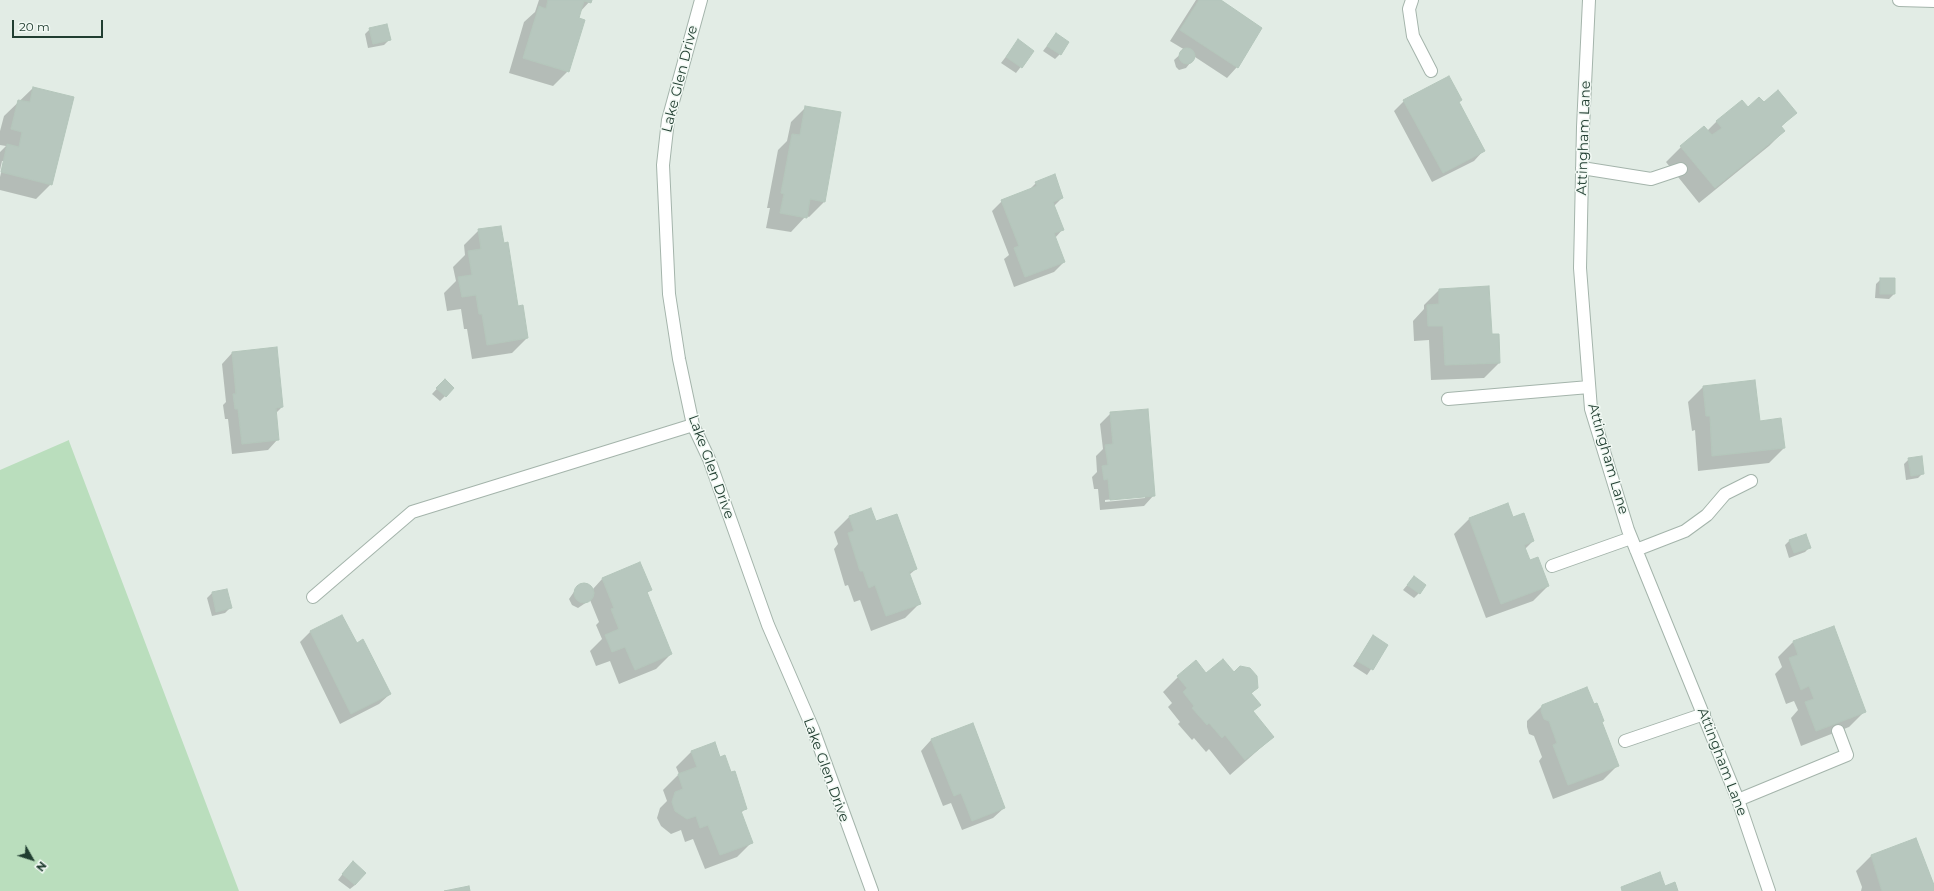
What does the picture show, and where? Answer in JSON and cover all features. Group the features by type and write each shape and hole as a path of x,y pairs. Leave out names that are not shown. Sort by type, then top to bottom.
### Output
{"street":[{"name":"Lake Glen Drive","path":"701,0 668,120 663,165 669,294 679,359 693,425 708,458 768,625 813,729 872,891"},
{"path":"1412,0 1410,9 1413,36 1431,71"},
{"name":"Attingham Lane","path":"1589,0 1582,168 1580,268 1591,409 1631,538 1738,800 1769,891"},
{"path":"1899,0 1934,1"},
{"path":"1582,168 1651,179 1681,169"},
{"path":"1448,399 1589,387"},
{"path":"313,597 412,512 693,425"},
{"path":"1636,550 1685,531 1707,515 1725,494 1751,481"},
{"path":"1552,566 1631,538"},
{"path":"1625,741 1704,714"},
{"path":"1738,800 1848,755 1838,731"}],"green space":[{"path":"69,440 239,891 0,891 0,470"}],"building":[{"path":"548,0 592,0 591,3 584,1 579,18 585,20 569,72 523,58 539,6 546,9"},
{"path":"1199,0 1221,0 1262,28 1238,68 1180,30"},
{"path":"387,24 391,40 373,44 369,28"},
{"path":"1056,33 1069,42 1061,55 1047,46"},
{"path":"1018,39 1034,51 1022,68 1006,57"},
{"path":"1184,48 1190,48 1195,53 1193,62 1190,64 1184,64 1179,59 1179,53"},
{"path":"1449,76 1462,100 1459,102 1485,151 1443,173 1403,100"},
{"path":"33,87 74,97 52,185 1,172 7,144 19,147 22,132 11,129 18,100 30,102"},
{"path":"1778,90 1797,113 1781,126 1785,131 1715,188 1680,146 1704,126 1712,135 1722,128 1716,121 1742,100 1748,107 1759,97 1764,102"},
{"path":"805,106 841,112 825,202 810,199 807,218 780,213 784,194 781,193 792,134 800,135"},
{"path":"1055,174 1063,198 1053,202 1064,230 1054,233 1065,262 1025,277 1014,248 1019,246 1001,200 1037,186 1035,182"},
{"path":"501,226 504,243 508,242 518,306 523,305 528,338 487,345 482,314 479,314 476,295 462,297 458,277 472,275 468,251 481,249 478,229"},
{"path":"1880,278 1895,278 1895,294 1880,294"},
{"path":"1489,286 1492,334 1499,334 1500,363 1445,365 1443,326 1428,326 1427,305 1439,304 1439,289"},
{"path":"277,347 283,407 276,408 279,440 242,444 238,409 235,409 233,394 236,394 232,352"},
{"path":"445,379 454,388 446,397 436,388"},
{"path":"1755,380 1760,421 1781,418 1785,448 1712,456 1710,416 1706,416 1703,386"},
{"path":"1148,409 1155,496 1110,500 1108,479 1104,480 1102,466 1108,465 1105,445 1113,444 1110,412"},
{"path":"1922,456 1924,474 1911,476 1908,458"},
{"path":"1508,503 1513,517 1524,513 1534,541 1524,545 1530,560 1538,557 1549,586 1501,604 1469,518"},
{"path":"871,508 876,521 897,514 917,569 909,572 921,604 886,616 875,585 869,588 863,571 860,571 848,533 854,531 849,516"},
{"path":"1806,534 1811,548 1794,553 1789,540"},
{"path":"640,562 652,590 647,592 672,654 635,670 625,647 612,652 605,635 619,629 611,609 614,608 602,578"},
{"path":"1414,576 1426,585 1420,594 1407,585"},
{"path":"584,583 591,586 594,593 591,600 584,603 577,600 574,593 577,586"},
{"path":"227,589 232,608 216,612 212,592"},
{"path":"342,615 357,643 363,639 391,694 351,714 310,631"},
{"path":"1834,626 1866,712 1816,731 1805,702 1814,699 1809,686 1801,690 1789,658 1798,655 1793,641"},
{"path":"1373,635 1388,645 1373,670 1357,661"},
{"path":"1223,659 1234,672 1240,666 1250,668 1257,676 1258,688 1251,693 1261,705 1253,711 1274,737 1245,760 1225,735 1222,738 1209,723 1207,725 1192,708 1194,706 1183,692 1187,688 1177,676 1196,660 1206,673"},
{"path":"1587,687 1594,704 1597,703 1604,721 1602,722 1619,766 1568,785 1553,745 1557,743 1549,721 1544,719 1541,711 1542,705"},
{"path":"973,723 1005,808 972,821 961,793 954,796 931,739"},
{"path":"715,742 720,757 725,755 731,772 735,771 747,809 741,811 753,843 720,855 708,825 700,828 696,816 687,819 675,811 672,802 675,792 683,789 678,774 697,767 691,751"},
{"path":"1916,838 1934,885 1934,891 1882,891 1871,855"},
{"path":"353,861 366,873 355,885 342,874"},
{"path":"1660,872 1665,886 1675,882 1678,891 1622,891 1621,887"},
{"path":"469,886 470,891 444,891"}]}
